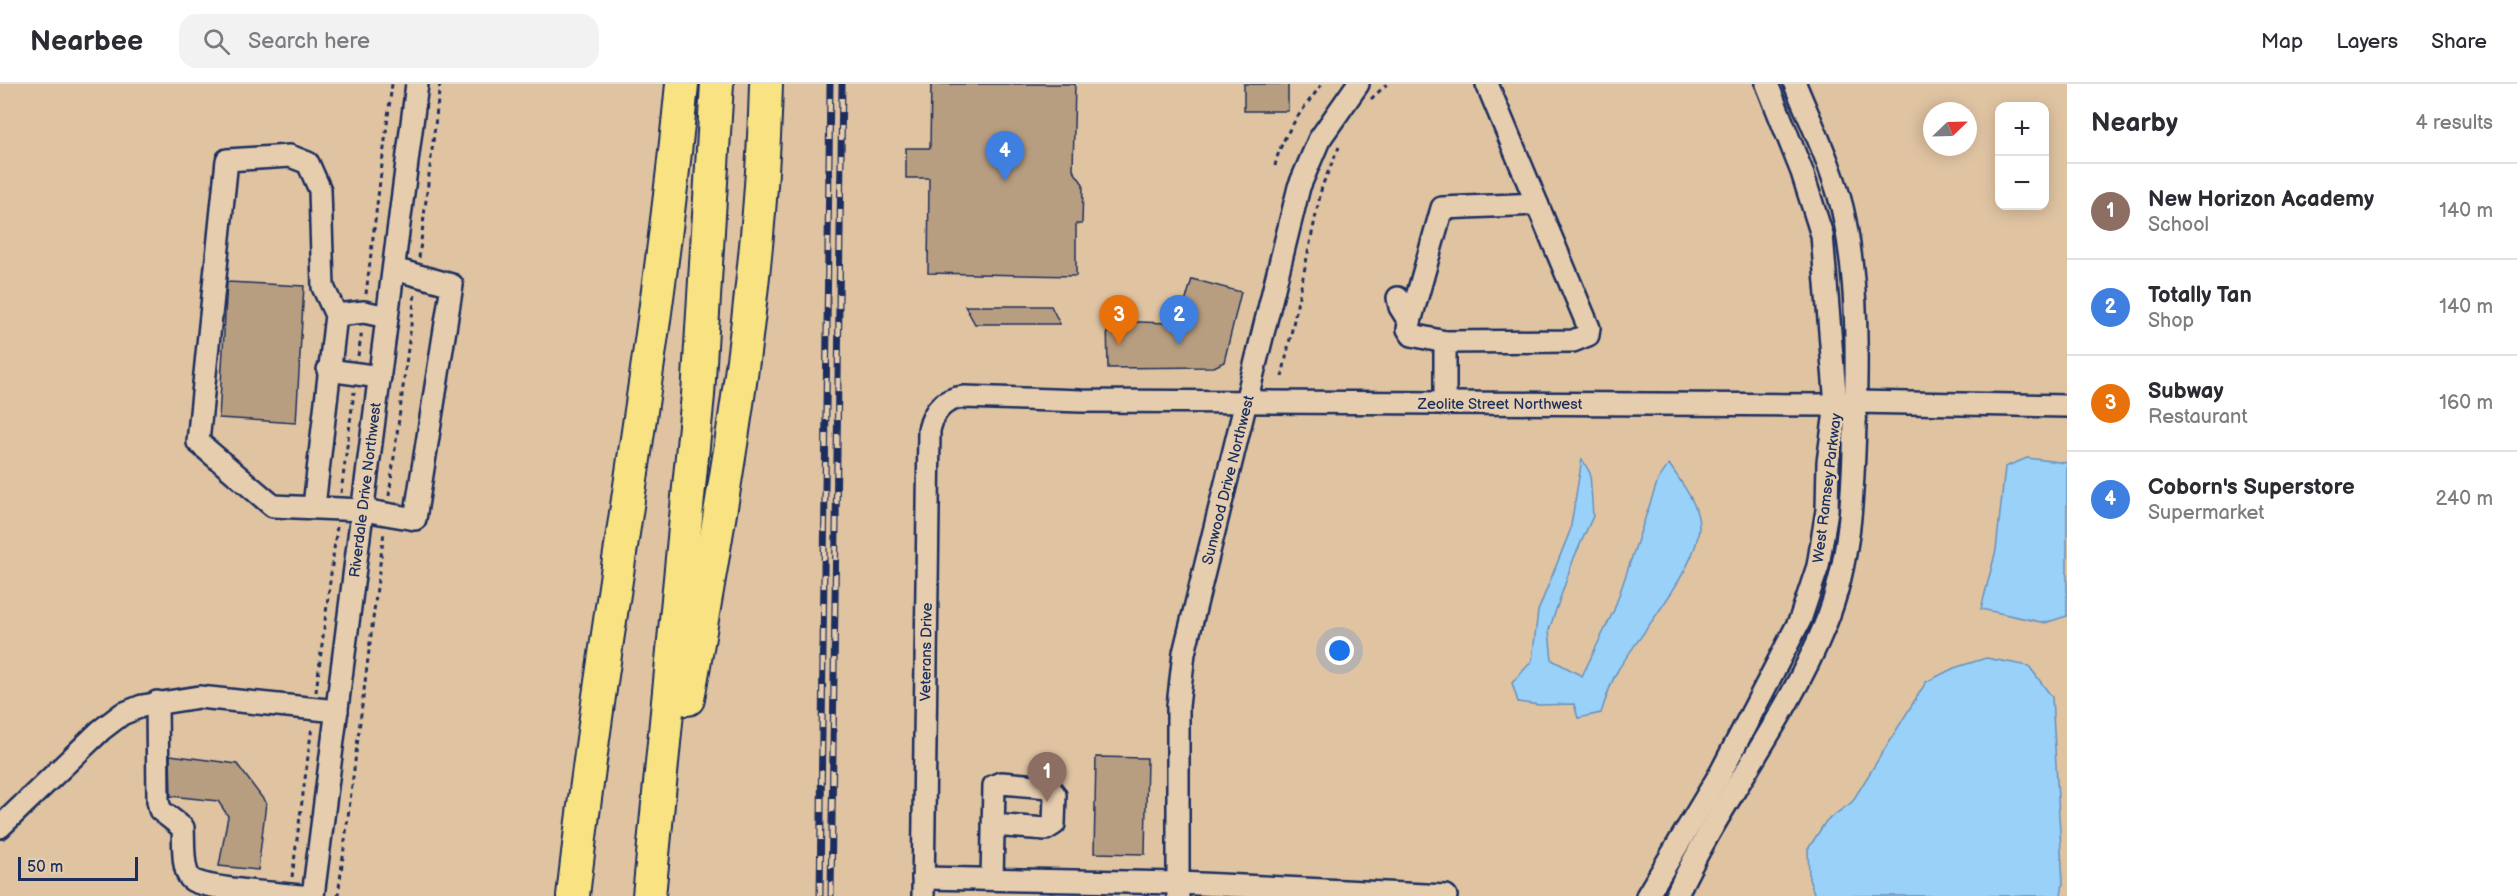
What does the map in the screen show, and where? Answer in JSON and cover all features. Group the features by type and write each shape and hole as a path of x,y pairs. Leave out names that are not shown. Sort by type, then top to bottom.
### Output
{"highway":[{"path":"654,316 671,84"},
{"path":"573,896 590,744 670,200 682,84"},
{"path":"649,896 698,395 717,84"},
{"path":"654,849 680,745 724,478 756,250 766,84"}],"street":[{"name":"Riverdale Drive Northwest","path":"313,896 417,84"},
{"name":"Sunwood Drive Northwest","path":"1179,890 1178,706 1184,653 1248,402 1299,187 1319,140 1358,84"},
{"path":"1487,84 1589,328 1588,335 1573,341 1445,342 1412,335 1408,329 1442,208 1537,204"},
{"name":"West Ramsey Parkway","path":"1676,896 1802,674 1825,624 1842,576 1852,499 1846,404 1831,317 1822,234 1802,172 1767,84"},
{"name":"West Ramsey Parkway","path":"1647,896 1720,774 1800,620 1818,566 1827,510 1828,462 1846,404 1856,308 1844,219 1823,153 1795,84"},
{"path":"314,506 336,315 323,287 320,190 308,163 290,156 228,160 198,442 273,506 314,506 363,510 416,519 452,285 394,269"},
{"path":"1410,322 1400,307 1399,292 1424,273"},
{"path":"336,315 364,312 387,317"},
{"path":"1445,342 1445,404"},
{"path":"328,370 380,376"},
{"name":"Zeolite Street Northwest","path":"937,409 946,400 964,397 1081,401 1445,404 2067,405"},
{"name":"Veterans Drive","path":"923,887 929,430 937,409"},
{"path":"0,827 100,730 122,714 157,702 199,697 337,711"},
{"path":"157,702 158,801 160,810 183,828 188,876 193,882 209,886 250,893 297,895"},
{"path":"992,879 993,825"},
{"path":"923,887 992,879 1179,890 1446,896"}],"path":[{"path":"338,896 440,84"},
{"path":"1275,166 1277,157 1299,115 1323,84"},
{"path":"1366,104 1387,84"},
{"path":"1282,377 1322,186 1342,141"},
{"path":"297,895 312,721"}],"water":[{"path":"2027,458 2067,463 2067,616 2045,623 1981,609 1996,550 2005,467"},
{"path":"1582,459 1590,473 1593,516 1574,558 1549,630 1552,660 1582,676 1614,610 1658,480 1669,464 1696,509 1699,526 1689,561 1667,600 1618,670 1601,713 1578,718 1574,704 1539,705 1518,702 1512,683 1532,661 1538,611 1570,531"},
{"path":"1986,658 2029,666 2052,697 2063,883 2061,896 1815,896 1809,879 1808,849 1826,821 1852,802 1926,682 1954,668"}],"building":[{"path":"931,84 1075,84 1073,170 1083,184 1082,224 1076,224 1076,276 928,273 929,178 906,178 906,148 930,148"},
{"path":"1244,84 1288,84 1288,111 1244,111"},
{"path":"1192,279 1241,292 1224,362 1214,367 1108,368 1107,321 1170,323 1181,316"},
{"path":"227,282 304,286 296,423 219,418"},
{"path":"965,306 1051,306 1060,324 975,324"},
{"path":"170,755 237,764 266,803 258,870 219,866 228,816 218,801 171,796"},
{"path":"1096,757 1147,758 1145,854 1094,853"}],"railway":[{"path":"820,896 830,84"},
{"path":"831,896 842,84"}],"place":[{"name":"Coborn's Superstore","path":"1005,181"},
{"name":"Subway","path":"1119,345"},
{"name":"Totally Tan","path":"1179,345"},
{"name":"New Horizon Academy","path":"1047,802"}]}
